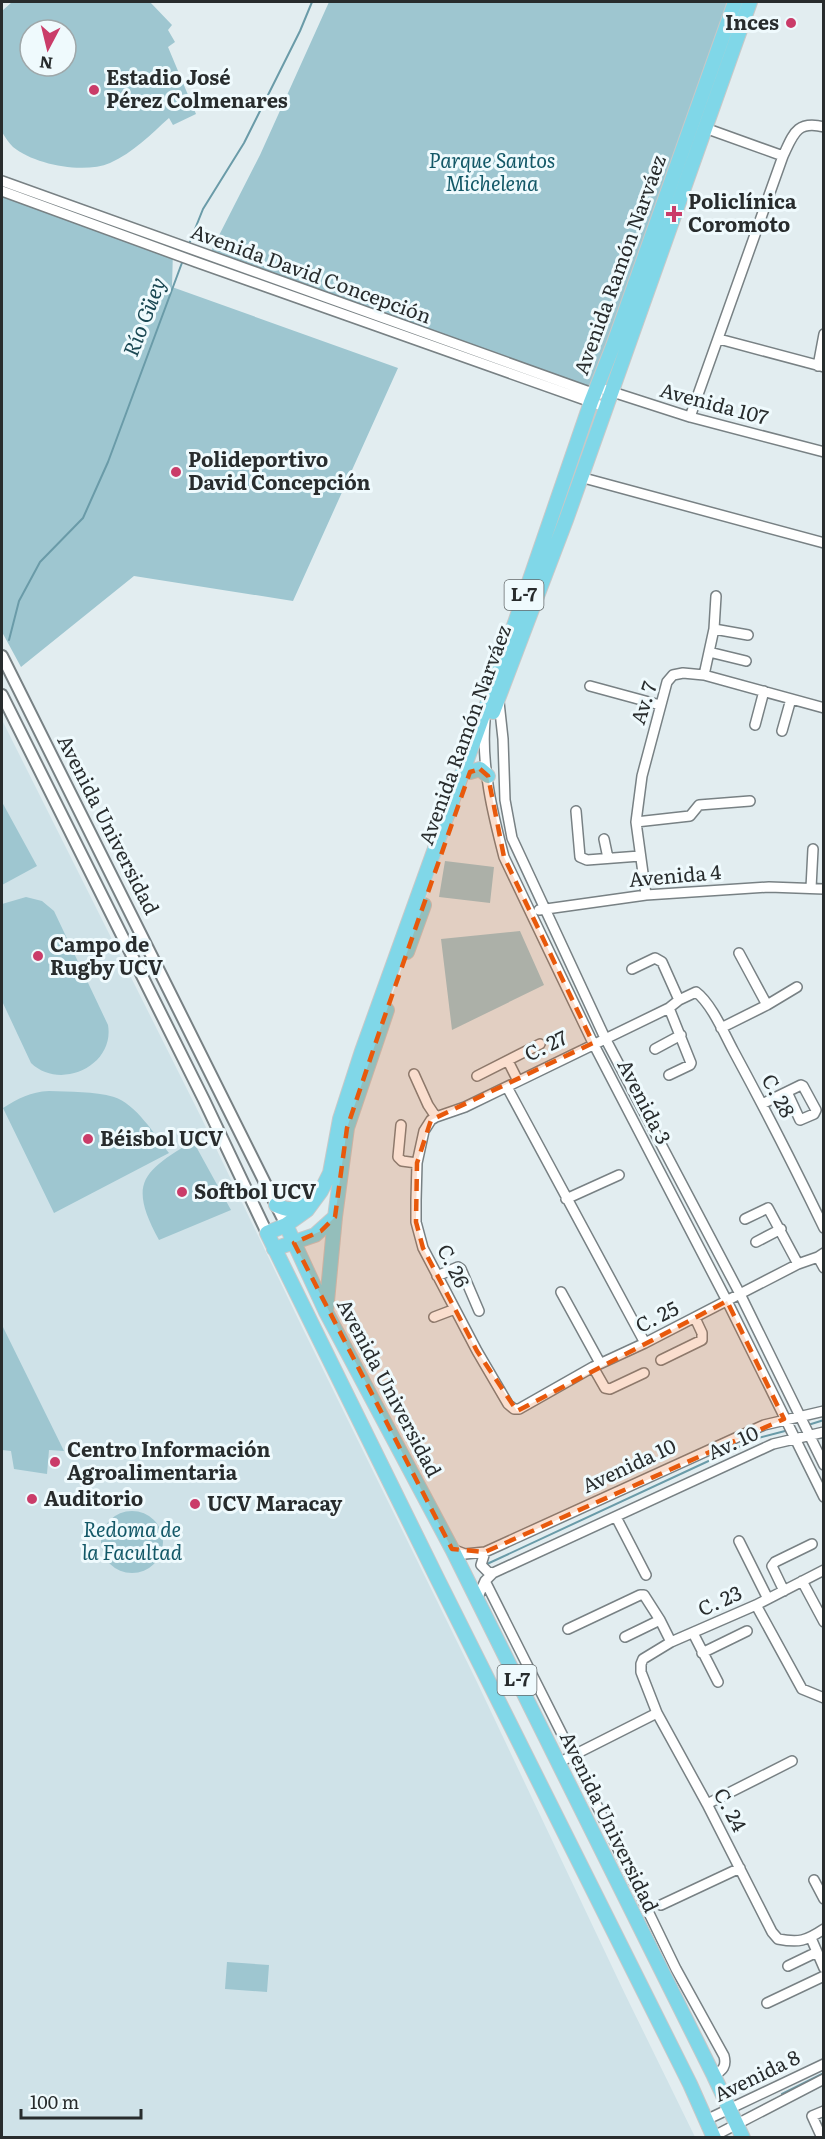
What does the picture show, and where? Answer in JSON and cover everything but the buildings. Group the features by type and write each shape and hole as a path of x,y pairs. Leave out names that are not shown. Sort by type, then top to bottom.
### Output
{"main road":[{"name":"Avenida Ramón Narváez","path":"267,1233 286,1225 307,1210 321,1191 330,1173 340,1119 362,1051 735,2"},
{"name":"Avenida Ramón Narváez","path":"326,1312 335,1217 347,1128 470,772 608,400 750,2"},
{"path":"470,772 480,770 488,776"},
{"path":"276,1205 287,1210 296,1208 321,1191"},
{"path":"274,1249 315,1235 335,1217"},
{"name":"Avenida Universidad","path":"286,1225 326,1312 452,1549 740,2131"},
{"name":"Avenida Universidad","path":"267,1233 690,2084 714,2137"},
{"path":"690,2084 705,2083 714,2076"}],"street":[{"path":"690,417 783,156 793,134 804,126 815,125 824,128"},
{"path":"705,128 783,156"},
{"name":"Avenida David Concepción","path":"2,181 173,248 196,262 608,400"},
{"name":"Avenida David Concepción","path":"2,191 173,248 200,253 403,331"},
{"path":"719,339 821,367 824,333"},
{"name":"Avenida 107","path":"594,394 608,400 690,417 824,452"},
{"path":"580,477 824,543"},
{"path":"704,675 714,628 716,596"},
{"path":"714,628 748,634"},
{"path":"709,652 746,661"},
{"name":"Avenida Universidad","path":"2,656 286,1225"},
{"name":"Av. 7","path":"646,895 636,822 642,776 667,682 673,675 682,673 704,675 824,708"},
{"path":"590,686 660,705"},
{"path":"755,725 764,691"},
{"name":"Avenida Universidad","path":"2,695 204,1100 267,1233"},
{"name":"Avenida 3","path":"498,698 506,800 512,838 605,1038 740,1294 824,1465"},
{"path":"782,731 791,699"},
{"name":"Avenida 3","path":"486,707 483,738 497,830 504,857 593,1043 728,1301 824,1497"},
{"path":"39,767 54,760"},
{"path":"636,822 690,816 699,805 750,801"},
{"path":"576,811 580,857 583,860 640,856"},
{"path":"604,839 608,858"},
{"path":"811,888 813,849"},
{"name":"Avenida 4","path":"531,912 646,895 770,887 824,889"},
{"path":"739,953 767,1005"},
{"path":"632,969 655,958 662,962 683,998"},
{"path":"721,1028 797,987"},
{"name":"C. 28","path":"683,998 696,992 702,997 762,1104 824,1228"},
{"name":"C. 27","path":"436,1117 465,1107 507,1087 593,1043 669,1008 683,998"},
{"path":"669,1008 691,1062 690,1065 669,1075"},
{"path":"655,1049 681,1035"},
{"path":"477,1076 540,1044"},
{"path":"508,1061 518,1081"},
{"path":"414,1074 436,1117"},
{"path":"507,1087 645,1343"},
{"path":"762,1104 787,1092"},
{"name":"C. 26","path":"436,1117 431,1120 424,1131 417,1163 416,1221 423,1248 437,1276 508,1404"},
{"path":"400,1125 398,1157 402,1161 417,1163"},
{"path":"566,1199 619,1175"},
{"path":"745,1219 768,1208 798,1263"},
{"path":"756,1242 781,1229"},
{"path":"821,1255 824,1268"},
{"name":"C. 25","path":"508,1404 519,1409 597,1365 695,1318 798,1263 821,1255"},
{"path":"437,1276 458,1267 461,1269 478,1311"},
{"path":"561,1292 597,1365 605,1388 610,1389 644,1373"},
{"path":"434,1317 455,1309"},
{"path":"662,1360 702,1340 702,1333 695,1318"},
{"name":"Avenida 10","path":"452,1549 465,1554 485,1552 764,1425 824,1411"},
{"name":"Av. 10","path":"477,1599 485,1581 493,1573 773,1444 824,1432"},
{"path":"616,1517 646,1575"},
{"path":"740,1541 768,1599"},
{"path":"784,1591 772,1566 774,1562 812,1544"},
{"path":"485,1552 482,1565 488,1572 493,1573"},
{"name":"C. 23","path":"641,1672 643,1659 671,1642 756,1605 824,1570"},
{"path":"485,1581 573,1755 676,1969 724,2056 726,2062 724,2068 714,2076"},
{"path":"802,1581 824,1622"},
{"path":"568,1629 644,1595 671,1642"},
{"path":"756,1605 802,1689 824,1698"},
{"path":"625,1637 660,1620"},
{"path":"702,1653 747,1631"},
{"path":"693,1633 718,1682"},
{"name":"C. 24","path":"641,1672 657,1713 707,1804 771,1932 778,1940 792,1942 808,1939"},
{"path":"558,1763 657,1713"},
{"path":"707,1804 792,1761"},
{"path":"661,1905 740,1868"},
{"path":"814,1881 824,1899"},
{"path":"824,1929 808,1939 824,1968"},
{"path":"788,1966 817,1952"},
{"path":"767,2003 824,1976"},
{"name":"Avenida 8","path":"706,2120 824,2064"},
{"name":"Avenida 8","path":"714,2137 740,2131 824,2079"},
{"path":"822,2138 812,2116 824,2110"}],"highlighted area":[{"path":"480,769 488,776 504,857 593,1043 431,1120 417,1163 416,1222 423,1248 477,1351 517,1411 727,1301 784,1419 485,1552 452,1549 294,1243 321,1231 335,1217 347,1128 382,1024 470,772"}],"shaded area":[{"name":"UCV Maracay","path":"2,720 200,1115 476,1680 695,2137 2,2137"}],"green space":[{"name":"Estadio José Pérez Colmenares","path":"12,2 150,2 172,25 168,30 175,42 168,47 196,114 173,125 169,118 126,154 110,163 87,168 60,166 34,159 13,147 2,132 2,11"},
{"name":"Parque Santos Michelena","path":"329,2 731,2 598,390 210,253 260,155"},
{"name":"Polideportivo David Concepción","path":"2,186 173,250 172,287 398,368 293,601 134,576 21,667 2,632"},
{"path":"2,802 37,866 2,885"},
{"path":"445,861 494,867 490,903 439,897"},
{"name":"Campo de Rugby UCV","path":"26,897 42,901 54,911 108,1025 108,1040 103,1052 83,1070 70,1074 56,1075 43,1071 31,1063 2,1001 2,904"},
{"path":"520,931 544,985 452,1030 441,939"},
{"name":"Béisbol UCV","path":"49,1091 82,1092 122,1100 137,1113 169,1153 54,1213 3,1108 25,1096"},
{"name":"Softbol UCV","path":"193,1141 231,1210 159,1240 144,1205 145,1181 162,1162"},
{"path":"2,1325 64,1451 49,1450 47,1474 14,1469 11,1451 2,1450"},
{"name":"Redoma de la Facultad","path":"132,1511 154,1520 163,1542 154,1564 132,1573 110,1564 101,1542 110,1520"},
{"path":"227,1962 269,1965 267,1992 225,1989"}],"waterway":[{"name":"Río Güey","path":"189,244 203,209 244,143 312,2"},
{"name":"Río Güey","path":"9,640 19,601 40,562 83,518 108,462 183,260"},
{"path":"808,1425 824,1420"},
{"path":"487,1564 758,1438 785,1431"},
{"path":"782,2094 824,2073"}],"place":[{"name":"Inces","path":"791,23"},
{"name":"Estadio José Pérez Colmenares","path":"94,90"},
{"name":"Policlínica Coromoto","path":"674,214"},
{"name":"Polideportivo David Concepción","path":"176,472"},
{"name":"Campo de Rugby UCV","path":"38,956"},
{"name":"Béisbol UCV","path":"88,1139"},
{"name":"Softbol UCV","path":"182,1192"},
{"name":"Centro Información Agroalimentaria","path":"55,1462"},
{"name":"Auditorio","path":"32,1499"},
{"name":"UCV Maracay","path":"195,1504"}]}
